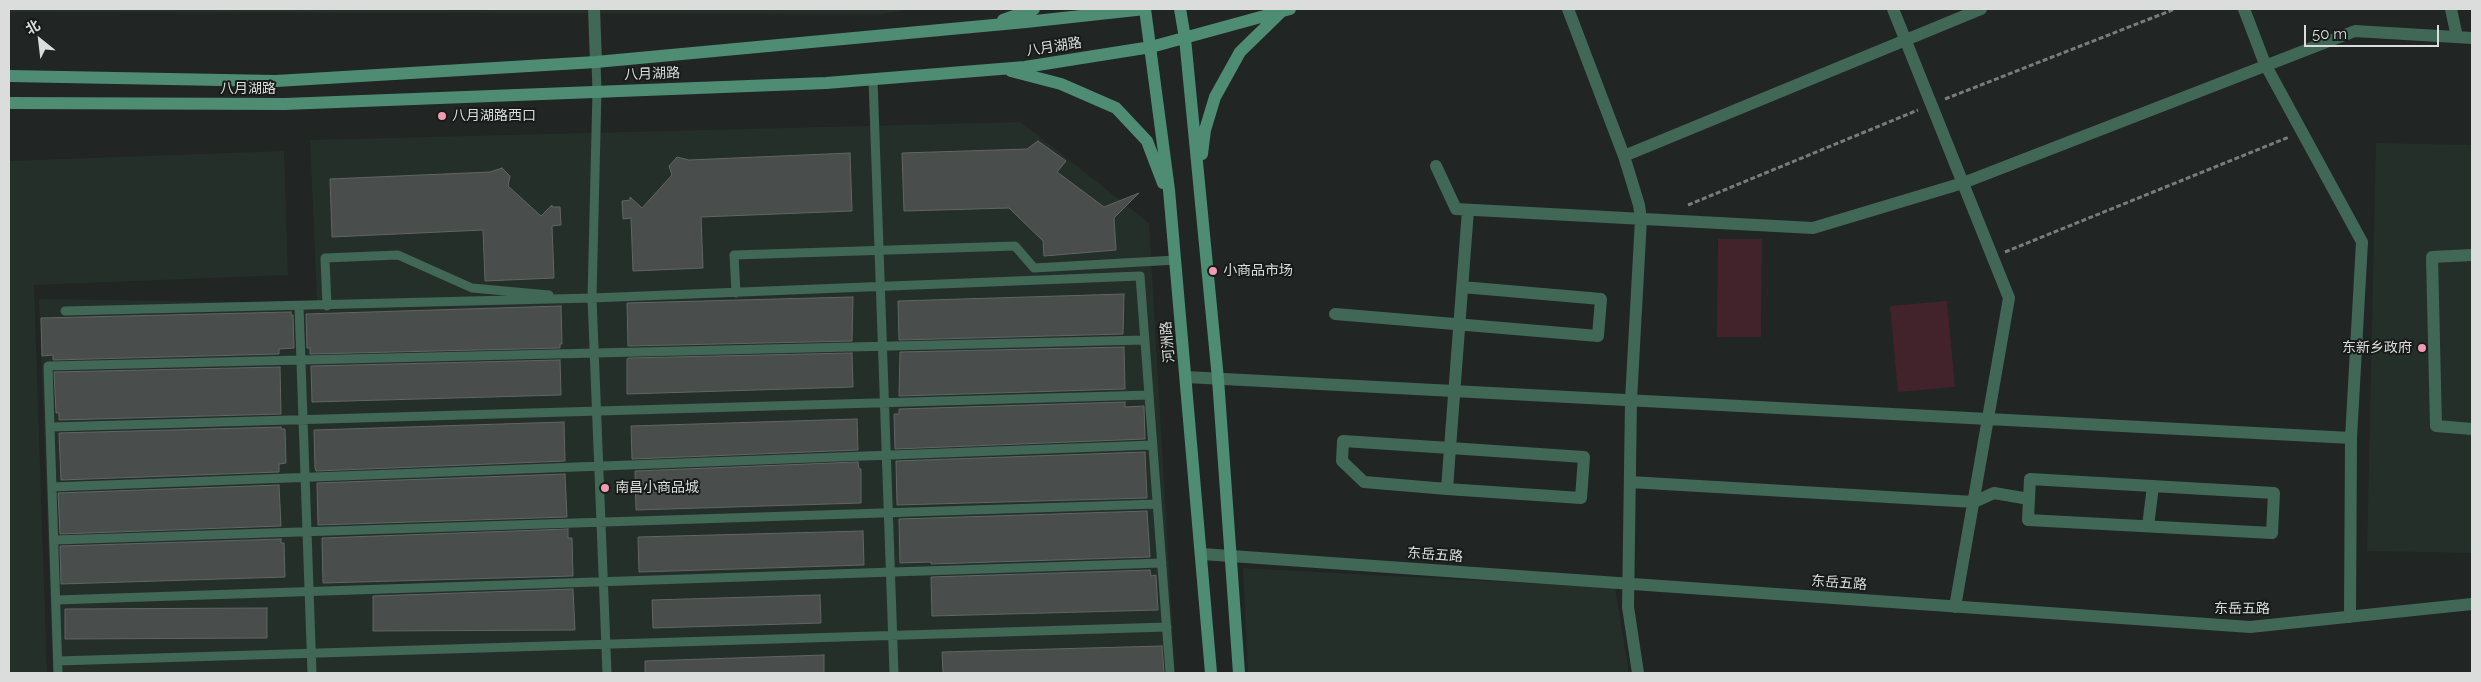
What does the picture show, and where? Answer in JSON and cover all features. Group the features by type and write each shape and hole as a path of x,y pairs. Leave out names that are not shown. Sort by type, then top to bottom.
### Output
{"main road":[{"path":"988,26 1034,9"},
{"name":"八月湖路","path":"9,76 276,81 596,62 988,26 1145,9"},
{"name":"河洲路","path":"1145,9 1176,260 1212,673"},
{"path":"1180,9 1185,38 1218,379 1239,673"},
{"name":"八月湖路","path":"9,103 285,104 535,95 598,90 826,83 1001,69 1151,47 1286,10"},
{"path":"1199,180 1205,130 1215,97 1240,52 1286,10"},
{"path":"1001,69 1061,84 1116,108 1147,141 1170,203"}],"street":[{"path":"594,9 596,62"},
{"path":"1568,9 1624,156 1639,205 1641,219 1631,400 1628,584 1628,607 1638,673"},
{"path":"1893,9 2009,298 1955,606"},
{"path":"1624,156 1982,9"},
{"path":"2244,9 2265,64 2362,242 2351,438 2350,617"},
{"path":"2451,9 2457,37"},
{"path":"1436,166 1456,209 1813,228 1963,182 2265,64 2355,31 2472,38"},
{"path":"1447,489 1468,210"},
{"path":"2472,255 2432,257 2436,426 2472,429"},
{"path":"1335,314 1598,336 1601,299 1462,287"},
{"path":"1186,377 2351,438"},
{"path":"1343,441 1450,448 1584,457 1581,498 1364,482 1342,461 1343,441"},
{"path":"2030,479 2153,486 2274,492 2272,533 2028,520 2030,479"},
{"path":"1630,482 1974,502 1994,493 2029,499"},
{"path":"2148,526 2153,486"},
{"name":"东岳五路","path":"1202,554 2250,627 2472,604"}],"lane":[{"path":"596,62 598,90 592,298 607,673"},
{"path":"873,79 894,673"},
{"path":"736,292 734,255 1015,246 1034,268 1176,260"},
{"path":"327,306 325,258 398,255 472,288 592,298"},
{"path":"66,311 592,298 1140,276 1170,673"},
{"path":"299,306 312,673"},
{"path":"58,673 48,366 1145,340"},
{"path":"50,426 1149,395"},
{"path":"52,487 1153,445"},
{"path":"54,540 1157,504"},
{"path":"56,600 1162,563"},
{"path":"58,661 1167,627"}],"path":[{"path":"1680,209 1931,105 2174,9"},
{"path":"1992,257 2302,132"}],"shaded area":[{"path":"9,9 913,9 882,14 9,12"},
{"name":"南昌小商品城","path":"1021,122 1149,223 1175,673 53,673 39,299 317,303 310,140"},
{"name":"东新乡政府","path":"2376,143 2472,145 2472,553 2367,551"},
{"path":"284,151 288,275 34,285 47,673 9,673 9,161"},
{"path":"1718,239 1762,239 1761,337 1717,337"},
{"path":"1947,301 1955,387 1898,392 1890,306"},
{"path":"1243,568 1615,588 1629,673 1248,673"}],"building":[{"path":"1038,141 1066,161 1057,172 1104,207 1139,193 1114,218 1116,250 1044,256 1043,241 1009,208 904,211 902,153 1027,149"},
{"path":"850,153 852,211 701,217 703,268 633,271 631,218 623,219 622,201 630,200 630,197 642,208 672,175 669,166 677,157 689,160"},
{"path":"502,168 510,176 508,186 541,216 552,205 552,207 560,207 561,225 552,226 554,278 485,281 483,230 332,237 330,179 490,172"},
{"path":"1124,294 1123,334 899,340 898,301"},
{"path":"853,297 852,341 628,346 627,303"},
{"path":"561,306 562,344 560,344 560,348 310,354 310,348 307,348 306,314"},
{"path":"291,312 291,315 293,315 294,348 279,349 279,354 53,360 53,355 42,356 41,318"},
{"path":"1124,347 1125,389 899,396 900,352"},
{"path":"852,353 853,387 627,394 627,359 629,358"},
{"path":"560,360 561,395 312,402 311,366"},
{"path":"280,367 281,414 59,420 59,413 56,413 54,372"},
{"path":"1125,402 1125,407 1144,406 1145,439 895,449 894,414 899,414 899,409"},
{"path":"857,419 858,450 632,459 631,426"},
{"path":"564,422 565,461 316,471 315,468 314,430"},
{"path":"281,427 281,429 285,429 286,463 279,464 279,472 61,480 59,433"},
{"path":"1145,452 1147,498 897,505 896,461"},
{"path":"858,462 859,469 861,469 861,503 636,510 635,471"},
{"path":"565,474 567,517 318,525 317,483"},
{"path":"279,485 281,526 60,534 58,493"},
{"path":"1147,511 1150,557 931,564 931,562 900,563 899,519"},
{"path":"568,529 568,538 572,538 573,576 323,583 322,538"},
{"path":"863,531 864,565 639,572 638,537"},
{"path":"281,539 281,543 284,543 285,577 61,584 60,546"},
{"path":"1150,570 1151,576 1156,575 1158,610 932,616 931,577"},
{"path":"573,589 575,630 373,631 373,596"},
{"path":"820,595 821,623 653,628 652,600"},
{"path":"267,608 267,638 65,639 65,609"},
{"path":"1162,646 1164,673 943,673 942,652"},
{"path":"824,655 824,673 645,673 645,661"}],"place":[{"name":"八月湖路西口","path":"442,116"},
{"name":"小商品市场","path":"1213,271"},
{"name":"东新乡政府","path":"2422,348"},
{"name":"南昌小商品城","path":"605,488"}]}
